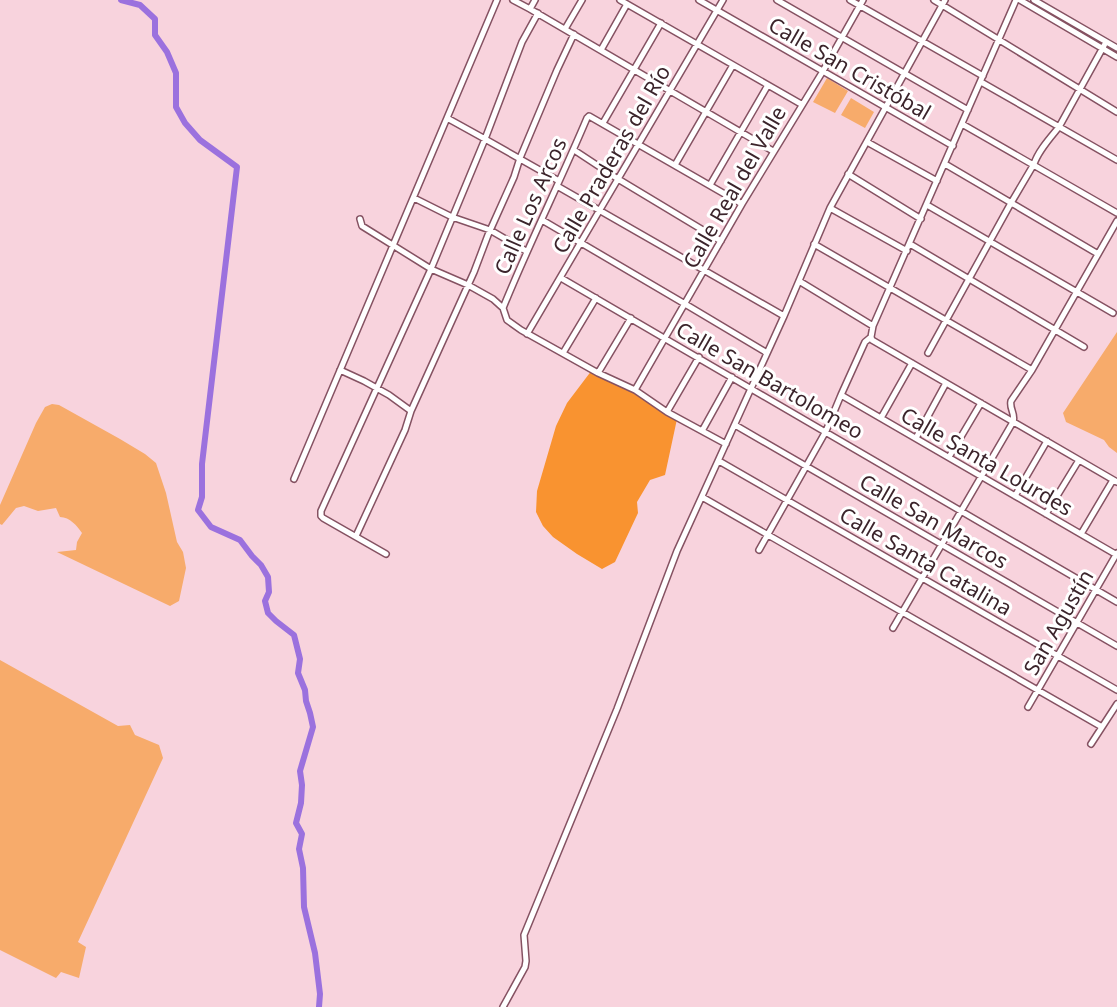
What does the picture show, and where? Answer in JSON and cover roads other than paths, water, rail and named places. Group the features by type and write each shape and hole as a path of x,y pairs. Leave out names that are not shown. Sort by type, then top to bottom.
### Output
{"street":[{"path":"294,479 497,0"},
{"path":"513,0 773,151"},
{"path":"530,9 535,0"},
{"path":"565,29 582,0"},
{"path":"620,0 801,104"},
{"name":"Calle San Cristóbal","path":"699,0 953,146"},
{"name":"Calle Praderas del Río","path":"528,334 723,0"},
{"path":"777,0 968,110"},
{"path":"850,0 862,3 1059,127 1117,160"},
{"path":"934,0 944,3 999,40 1117,112"},
{"path":"759,550 826,432 866,342 871,338 873,326 1018,0 1117,57"},
{"path":"1034,0 1117,48"},
{"name":"Calle Real del Valle","path":"635,390 773,151 862,3"},
{"path":"502,1007 525,968 524,935 617,709 677,551 784,316 830,208 944,3"},
{"path":"601,50 627,4"},
{"path":"386,554 323,518 321,511 431,269 486,139 522,42 538,13"},
{"path":"661,23 603,123 742,204"},
{"path":"356,536 468,285 574,34"},
{"path":"928,353 1035,160 1059,127 1106,42"},
{"path":"675,165 733,65"},
{"path":"710,185 768,85"},
{"name":"Calle Los Arcos","path":"503,308 588,117 603,123"},
{"path":"447,118 520,158 600,211 784,316"},
{"path":"962,124 1117,213"},
{"path":"867,142 937,181"},
{"path":"574,150 721,241"},
{"path":"945,164 1098,254"},
{"path":"848,174 921,219"},
{"path":"414,198 452,218 490,230 526,252"},
{"path":"927,205 1113,312"},
{"path":"830,208 907,251"},
{"path":"360,219 362,226 431,269 493,299 503,308 507,320 528,334 598,373 635,390 667,412 726,444"},
{"path":"542,220 767,354"},
{"path":"893,628 1013,422 1015,418 1011,403 1117,221"},
{"path":"814,244 1032,369"},
{"path":"910,244 1084,347"},
{"name":"Calle San Bartolomeo","path":"561,278 1117,602"},
{"path":"799,281 873,326"},
{"path":"563,353 596,298"},
{"path":"598,373 631,318"},
{"path":"871,338 1115,481 1081,534"},
{"path":"667,412 699,357"},
{"path":"881,418 912,363"},
{"path":"340,370 391,396 411,411"},
{"path":"702,431 732,377"},
{"path":"916,438 946,382"},
{"name":"Calle Santa Lourdes","path":"841,395 1117,554"},
{"path":"949,458 981,403"},
{"name":"Calle San Marcos","path":"735,425 1117,646"},
{"path":"1015,496 1047,441"},
{"path":"1047,514 1078,460"},
{"name":"Calle Santa Catalina","path":"719,461 1117,690"},
{"path":"702,496 1102,727"},
{"name":"San Agustín","path":"1028,707 1117,554"},
{"path":"1091,744 1117,704"}],"waterway":[{"path":"121,0 140,5 155,19 155,35 167,52 176,73 176,107 185,123 200,140 237,167 202,464 202,497 198,510 211,527 240,540 261,565 268,577 269,592 265,601 268,613 294,635 300,659 298,673 305,690 313,727 300,771 301,803 296,823 302,834 299,849 303,868 304,907 315,953 320,994 319,1007"}]}
